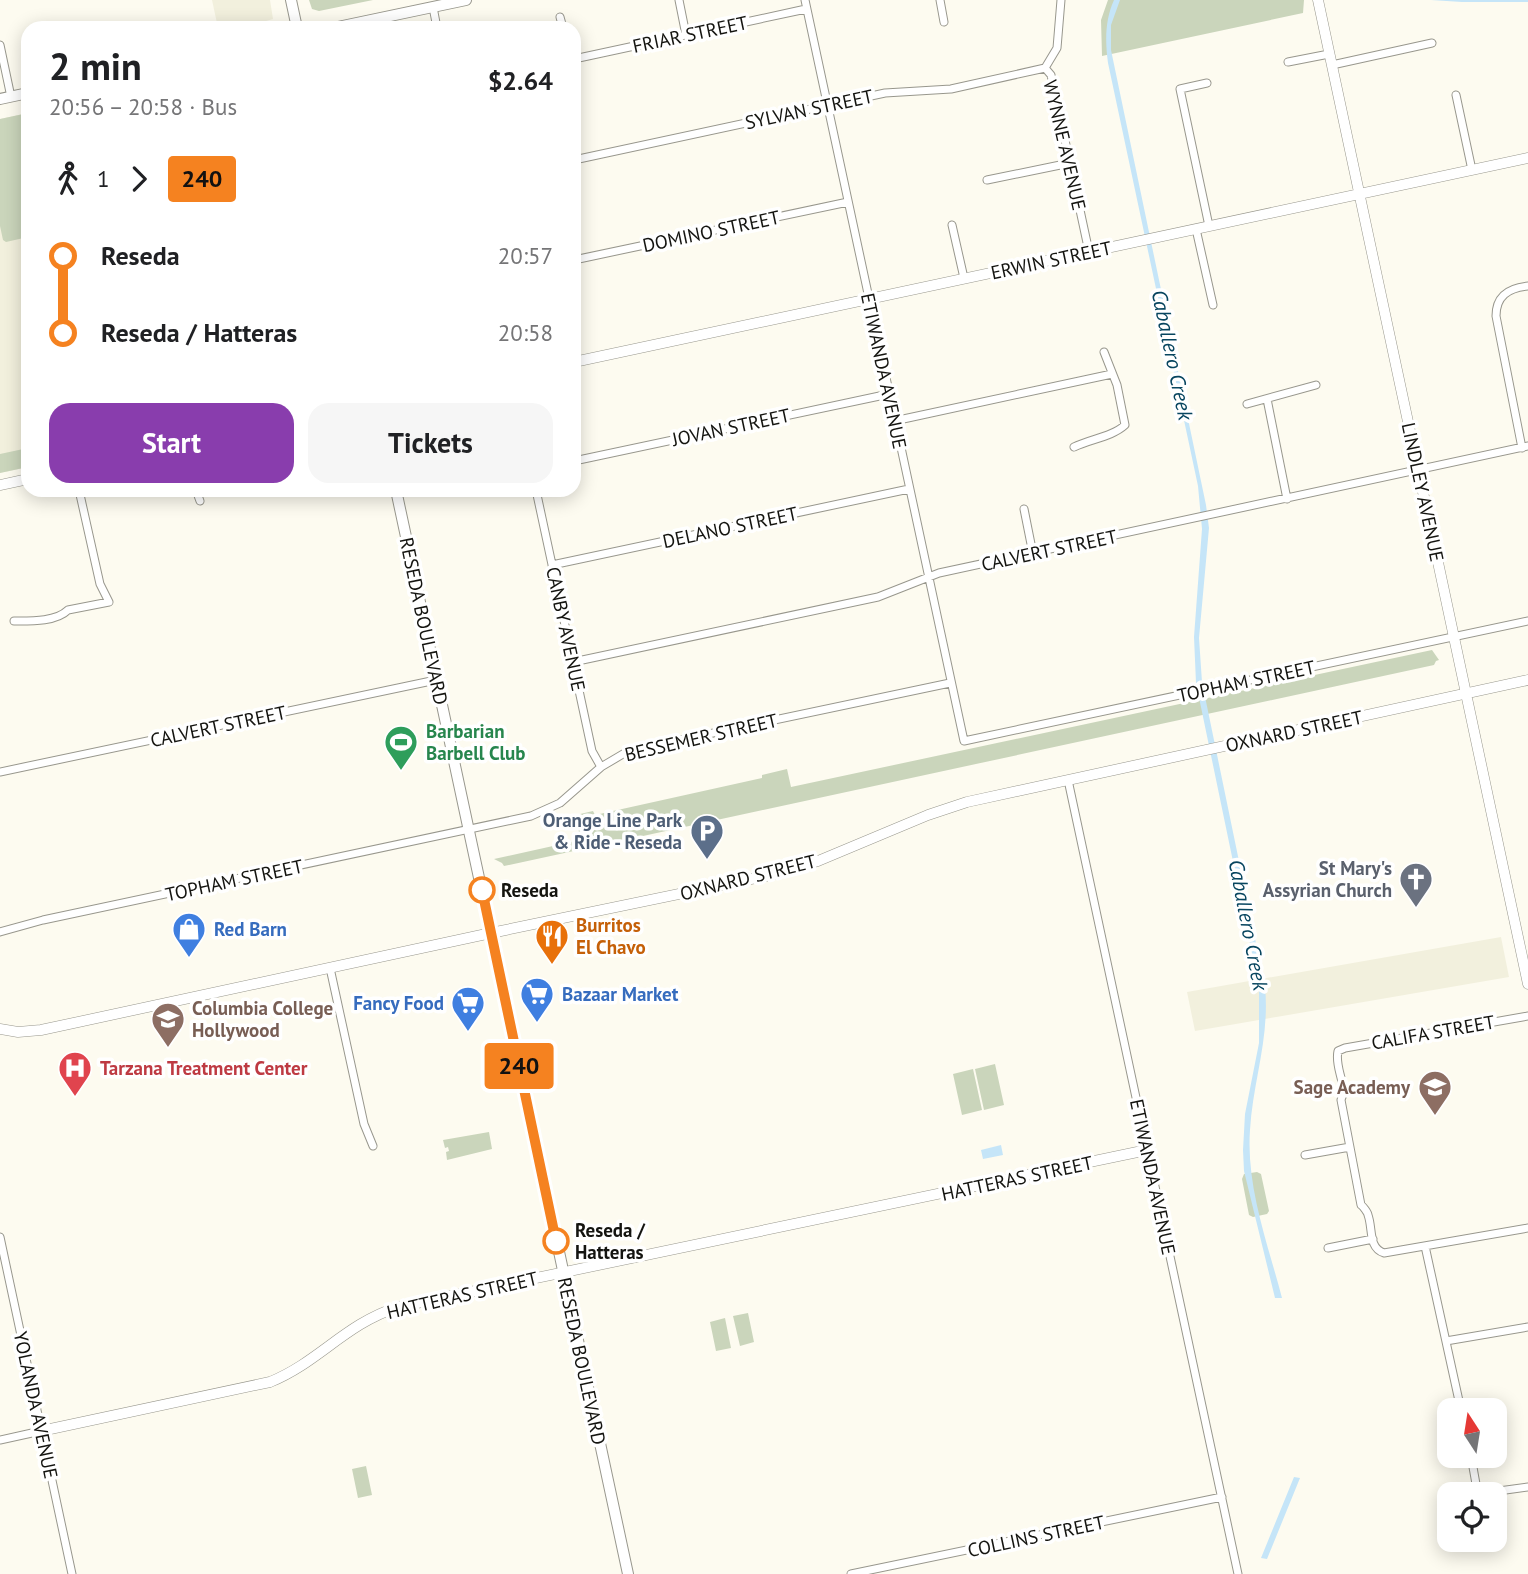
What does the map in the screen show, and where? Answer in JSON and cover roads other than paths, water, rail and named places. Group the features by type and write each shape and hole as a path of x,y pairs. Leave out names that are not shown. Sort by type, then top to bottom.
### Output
{"main road":[{"path":"291,0 296,21"},
{"path":"366,21 466,0"},
{"name":"LINDLEY AVENUE","path":"1318,1 1528,984"},
{"name":"ERWIN STREET","path":"581,360 1528,158"},
{"path":"0,485 21,480"},
{"name":"RESEDA BOULEVARD","path":"397,497 628,1574"},
{"name":"OXNARD STREET","path":"0,1029 41,1030 781,873 818,861 947,808 1528,680"},
{"name":"HATTERAS STREET","path":"41,1431 258,1386 298,1368 347,1331 379,1313 1147,1150"}],"street":[{"path":"679,0 687,35"},
{"name":"ETIWANDA AVENUE","path":"804,0 964,741"},
{"path":"940,0 944,22"},
{"name":"WYNNE AVENUE","path":"1061,0 1057,48 1045,68 1051,75 1089,251"},
{"path":"433,7 436,21"},
{"name":"FRIAR STREET","path":"581,58 806,9"},
{"path":"561,17 562,21"},
{"path":"1332,65 1432,43"},
{"path":"0,45 6,98"},
{"path":"1288,62 1329,54"},
{"name":"SYLVAN STREET","path":"581,159 885,93 951,89 1045,68"},
{"path":"1207,83 1181,89 1209,226"},
{"path":"1456,94 1472,170"},
{"path":"986,180 1070,163"},
{"name":"DOMINO STREET","path":"581,259 848,202"},
{"path":"952,225 964,278"},
{"path":"1196,229 1213,305"},
{"path":"1525,447 1496,316 1499,298 1511,289 1528,286"},
{"path":"1074,447 1119,431 1125,425 1117,385 1104,352"},
{"path":"894,421 1112,374"},
{"path":"1247,404 1316,385"},
{"name":"JOVAN STREET","path":"581,460 889,394"},
{"path":"1267,399 1287,499"},
{"name":"CALVERT STREET","path":"573,662 878,597 928,576 1525,447"},
{"name":"DELANO STREET","path":"552,565 909,489"},
{"path":"14,621 32,621 64,615 68,610 109,602 100,584 81,497"},
{"path":"199,497 200,501"},
{"name":"CANBY AVENUE","path":"537,497 592,751 601,767"},
{"path":"1024,509 1033,554"},
{"name":"TOPHAM STREET","path":"964,741 1528,621"},
{"name":"CALVERT STREET","path":"0,772 436,680"},
{"name":"BESSEMER STREET","path":"469,831 550,809 601,767 628,751 950,683"},
{"name":"ETIWANDA AVENUE","path":"1068,780 1238,1574"},
{"name":"TOPHAM STREET","path":"0,932 15,926 469,831"},
{"path":"330,968 364,1124 373,1146"},
{"name":"CALIFA STREET","path":"1350,1147 1341,1100 1343,1094 1336,1059 1338,1051 1528,1016"},
{"path":"1305,1155 1350,1147 1362,1205 1368,1214 1375,1248 1380,1252 1528,1228"},
{"name":"YOLANDA AVENUE","path":"0,1237 72,1574"},
{"path":"1328,1248 1373,1239"},
{"path":"1425,1245 1458,1398"},
{"path":"1446,1341 1528,1327"},
{"name":"HATTERAS STREET","path":"0,1440 41,1431"},
{"path":"1473,1468 1476,1484 1480,1491 1487,1494 1528,1487"},
{"name":"COLLINS STREET","path":"851,1574 1222,1497"}],"water":[{"name":"Caballero Creek","path":"1114,0 1120,0 1111,25 1111,50 1209,528 1199,638 1202,682 1265,987 1265,1024 1250,1130 1251,1173 1259,1215 1282,1298 1275,1298 1244,1171 1245,1114 1259,1043 1259,987 1196,683 1194,637 1202,529 1198,486 1108,63 1106,31"},
{"path":"1431,0 1528,0 1528,2 1462,2"},
{"path":"1001,1145 1003,1155 983,1159 981,1150"},
{"path":"1294,1477 1300,1478 1267,1559 1261,1558"}],"place":[{"name":"Barbarian Barbell Club","path":"401,772"},
{"name":"Orange Line Park & Ride - Reseda","path":"707,861"},
{"name":"Reseda","path":"482,890"},
{"name":"St Mary's Assyrian Church","path":"1416,909"},
{"name":"Red Barn","path":"189,959"},
{"name":"Burritos El Chavo","path":"552,966"},
{"name":"Bazaar Market","path":"537,1024"},
{"name":"Fancy Food","path":"468,1033"},
{"name":"Columbia College Hollywood","path":"168,1049"},
{"name":"Tarzana Treatment Center","path":"75,1098"},
{"name":"Sage Academy","path":"1435,1117"},
{"name":"Reseda / Hatteras","path":"556,1241"}]}
